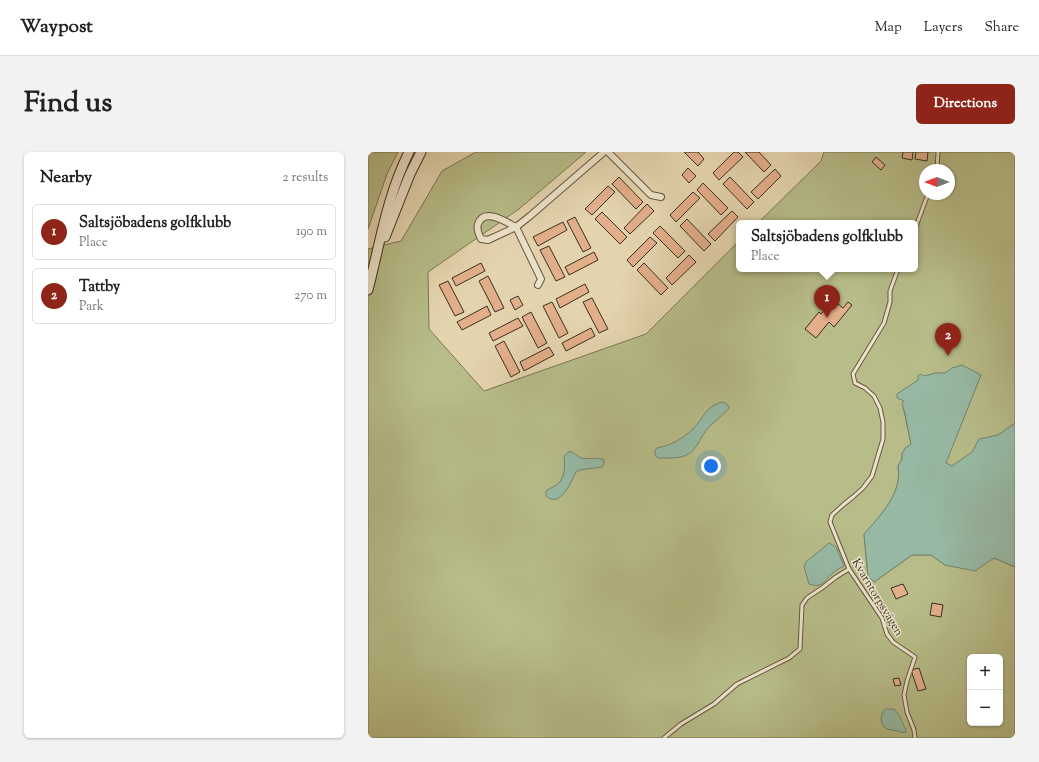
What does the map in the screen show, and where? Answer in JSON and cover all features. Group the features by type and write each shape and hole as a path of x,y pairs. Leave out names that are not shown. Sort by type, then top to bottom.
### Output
{"main road":[{"path":"368,290 391,197 409,152"},
{"path":"377,254 410,174 421,152"}],"street":[{"path":"538,285 541,279 516,227 490,216 486,216 478,223 478,232 481,240 485,241 516,227 604,152"},
{"path":"608,152 651,195 661,197"}],"lane":[{"path":"937,164 938,152"},
{"path":"918,221 926,200"},
{"name":"Kvarntorpsvägen","path":"897,272 890,291 890,302 884,323 853,374 855,383 865,388 874,396 880,408 883,422 883,439 872,476 863,488 832,515 830,522 849,570 882,618 887,634 893,642 915,658 904,695 907,712 914,730 915,738"},
{"path":"664,738 680,724 714,704 737,684 789,658 800,649 802,605 807,598 836,577 849,570"}],"shaded area":[{"path":"368,152 398,152 387,174 368,229"},
{"path":"476,152 586,152 519,209 428,272 429,329 484,391 646,334 736,244 736,272 918,272 918,220 761,220 821,161 824,152 1015,152 1015,523 944,511 904,410 911,444 902,453 902,459 898,466 899,476 894,495 883,512 864,535 868,576 874,582 912,555 931,555 945,565 994,558 1015,567 1015,738 368,738 368,249 401,241 442,171"},
{"path":"962,365 981,375 946,463 952,466 972,452 979,439 998,435 1015,423 1015,567 994,558 975,571 945,565 931,555 912,555 874,582 868,576 864,534 877,520 894,495 899,476 898,466 902,459 902,454 905,448 911,444 902,404 904,401 897,398 897,394 918,380 918,376 920,374 925,376 935,373 945,373 952,368"},
{"path":"723,402 727,404 729,408 707,429 693,450 685,456 675,458 658,458 655,455 657,448 672,443 685,436 697,425 709,409"},
{"path":"570,451 581,458 595,458 604,460 604,464 602,467 580,470 576,472 564,493 556,499 551,499 546,496 546,491 557,485 562,479 564,473 564,456"},
{"path":"829,543 836,547 844,566 835,571 821,585 809,584 804,567 806,562"},
{"path":"885,709 894,709 896,711 906,732 887,729 884,727 881,719"}],"building":[{"path":"684,152 698,152 704,159 698,166"},
{"path":"734,152 738,152 743,157 719,180 713,173"},
{"path":"745,152 759,152 771,165 764,172"},
{"path":"903,152 913,152 912,160 902,158"},
{"path":"916,152 928,152 927,161 915,159"},
{"path":"876,157 885,165 881,170 872,162"},
{"path":"688,168 696,176 689,183 682,175"},
{"path":"775,169 781,176 758,199 751,192"},
{"path":"619,177 643,202 636,209 612,184"},
{"path":"730,177 754,202 747,209 723,184"},
{"path":"703,183 728,208 721,215 697,190"},
{"path":"608,186 615,192 592,215 585,209"},
{"path":"693,192 700,198 676,222 670,215"},
{"path":"647,204 654,211 630,234 624,228"},
{"path":"732,211 738,217 715,241 708,234"},
{"path":"602,212 627,237 620,244 595,219"},
{"path":"575,217 591,248 583,252 567,221"},
{"path":"687,219 711,244 704,251 680,226"},
{"path":"563,222 567,230 538,246 533,237"},
{"path":"660,226 685,251 678,258 653,233"},
{"path":"650,237 657,243 633,267 627,260"},
{"path":"549,246 565,277 556,281 540,250"},
{"path":"594,252 598,260 569,275 565,267"},
{"path":"689,255 696,262 672,285 666,278"},
{"path":"481,263 485,271 456,286 452,278"},
{"path":"644,263 668,288 661,295 637,270"},
{"path":"488,276 504,308 495,312 479,281"},
{"path":"448,281 464,312 455,316 439,285"},
{"path":"585,284 589,292 560,308 556,299"},
{"path":"518,296 523,305 515,310 510,300"},
{"path":"592,298 608,329 599,333 583,302"},
{"path":"833,300 843,308 848,302 852,305 834,327 829,322 816,338 805,329 819,312 821,314"},
{"path":"552,302 568,333 559,338 543,306"},
{"path":"487,306 491,315 462,330 457,322"},
{"path":"531,312 547,343 538,348 522,317"},
{"path":"518,318 523,326 493,341 489,333"},
{"path":"591,328 595,336 566,351 562,343"},
{"path":"504,341 520,372 511,377 495,346"},
{"path":"549,347 554,355 524,371 520,362"},
{"path":"903,584 908,594 896,599 891,588"},
{"path":"932,603 943,605 941,617 930,615"},
{"path":"919,668 926,689 918,691 911,670"},
{"path":"899,678 901,685 895,686 893,679"}],"place":[{"name":"Saltsjöbadens golfklubb","path":"827,318"},
{"name":"Tattby","path":"948,356"}]}
